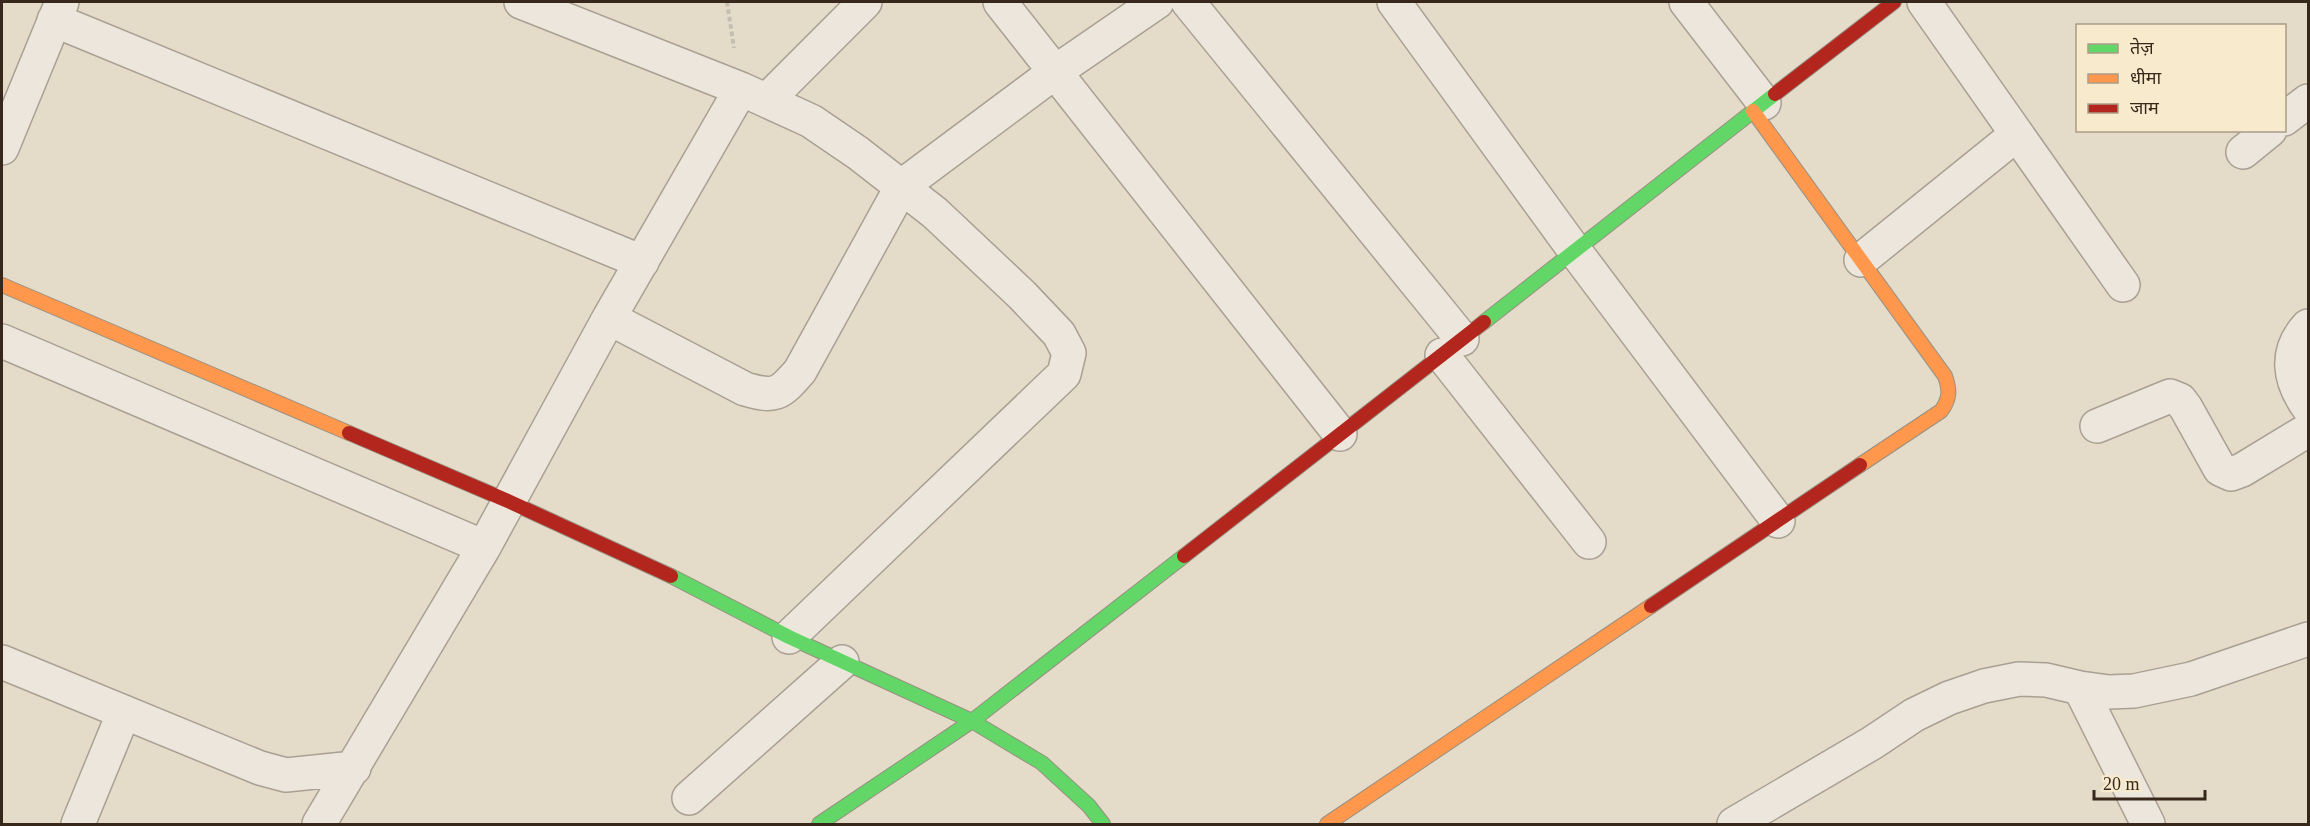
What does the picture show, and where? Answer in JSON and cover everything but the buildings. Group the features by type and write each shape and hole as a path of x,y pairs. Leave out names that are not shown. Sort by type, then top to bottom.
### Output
{"street":[{"path":"521,2 754,95 811,121 902,186 935,213 1022,295 1059,334 1069,353 1064,374 789,637"},
{"path":"319,825 484,547 642,262 754,95 865,2"},
{"path":"1000,2 1340,434"},
{"path":"609,318 745,389 775,394 788,385 800,371 902,186 1055,72 1157,2"},
{"path":"1188,2 1452,347 1589,542"},
{"path":"1394,2 1575,251 1778,521"},
{"path":"1327,825 1941,411 1947,403 1951,392 1945,376 1861,260 1686,2"},
{"path":"819,825 972,721 1894,2"},
{"path":"1924,2 2123,285"},
{"path":"2,148 58,11 642,262"},
{"path":"2286,118 2308,101"},
{"path":"2243,152 2268,132"},
{"path":"1861,260 2017,134"},
{"path":"2,285 508,501 678,579 789,637 972,721 1042,763 1089,806 1103,825"},
{"path":"2308,326 2302,333 2293,355 2291,375 2308,407"},
{"path":"2,341 484,547"},
{"path":"2097,426 2170,396 2180,400 2186,408 2220,469 2231,474 2242,470 2308,430"},
{"path":"1734,825 1872,743 1914,715 1949,698 1984,686 2019,680 2046,680 2109,692 2134,691 2191,679 2308,639"},
{"path":"2,662 260,768 286,775 354,768"},
{"path":"689,798 842,662"},
{"path":"2080,688 2148,825"},
{"path":"78,825 124,712"}],"traffic: fast":[{"path":"1484,322 1775,94"},
{"path":"819,824 972,721 1184,556"},
{"path":"671,576 789,637 972,721 1042,763 1089,806 1103,824"}],"traffic: slow":[{"path":"1753,111 1947,381 1948,398 1941,411 1860,465"},
{"path":"2,285 349,433"},
{"path":"1327,824 1651,606"}],"traffic: jam":[{"path":"1775,94 1894,2"},
{"path":"1184,556 1484,322"},
{"path":"349,433 508,501 671,576"},
{"path":"1651,606 1860,465"}]}
